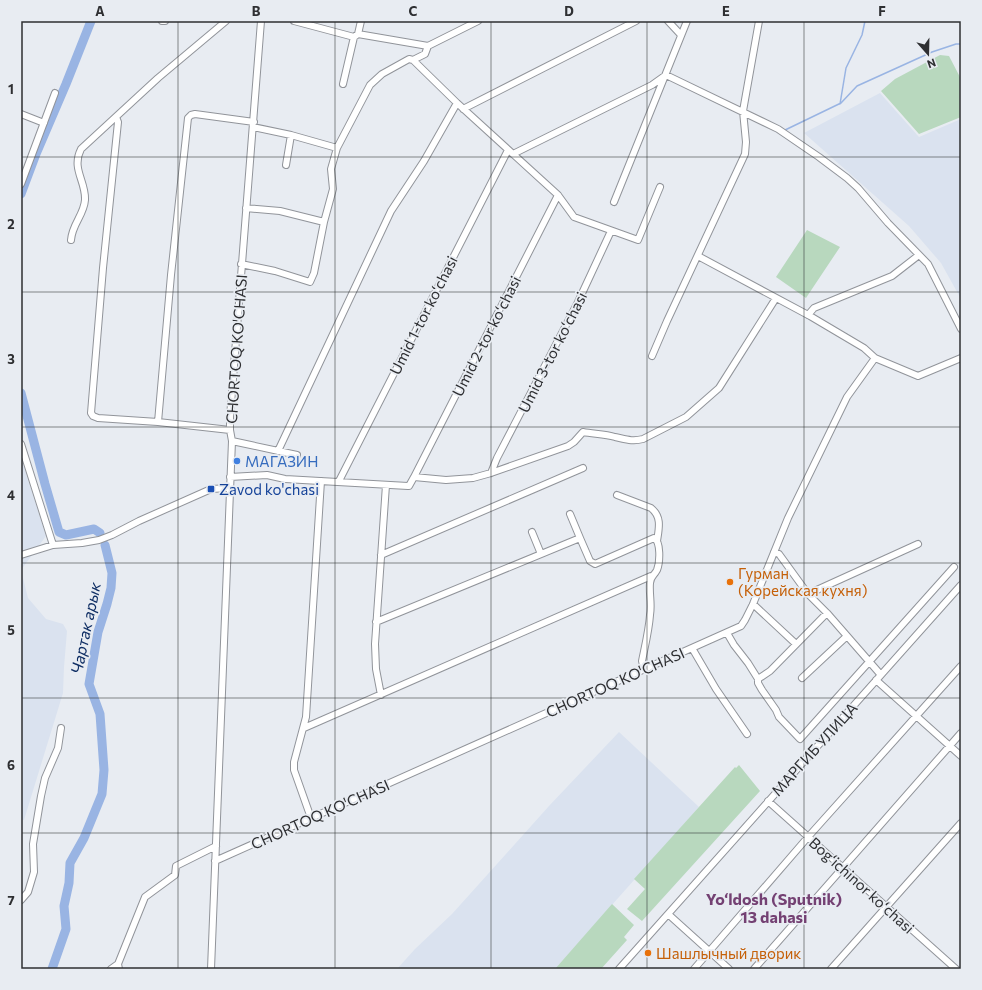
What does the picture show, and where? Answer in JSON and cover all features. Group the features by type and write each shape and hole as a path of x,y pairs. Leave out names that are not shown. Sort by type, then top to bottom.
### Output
{"street":[{"path":"71,240 73,228 84,209 85,199 76,165 77,156 81,149 158,78 226,21"},
{"name":"CHORTOQ KO'CHASI","path":"211,969 232,441 230,430 232,376 254,125 261,21"},
{"path":"294,21 356,35 428,46 476,22"},
{"path":"343,84 361,21"},
{"path":"464,109 636,21"},
{"path":"668,21 681,35"},
{"path":"614,202 687,21"},
{"path":"652,356 667,320 745,154 746,142 743,111 760,21"},
{"path":"241,264 275,270 310,282 314,273 324,222 333,189 331,169 337,148 370,85 388,70 409,59 412,60 425,54 428,46"},
{"path":"412,60 558,195 574,217 638,240 660,187"},
{"path":"510,152 652,85 666,74"},
{"path":"666,74 743,111 780,131 819,157 853,183 928,264 961,329"},
{"path":"21,184 55,93"},
{"path":"278,451 391,211 424,161 457,103"},
{"path":"21,114 44,124"},
{"path":"158,422 171,275 188,118 190,115 195,114 254,125 337,148"},
{"path":"116,116 118,122 103,268 91,412 98,418 158,422 230,430"},
{"path":"286,165 291,136"},
{"name":"Umid 1-tor koʻchasi","path":"339,481 510,152"},
{"name":"Umid 2-tor koʻchasi","path":"414,477 558,195"},
{"path":"246,208 280,211 324,222"},
{"name":"Umid 3-tor koʻchasi","path":"491,473 500,451 578,302 611,230"},
{"path":"808,315 814,308 892,276 919,255"},
{"path":"698,256 808,315 864,348 875,358 918,376 961,358"},
{"path":"230,477 267,475 285,479 408,486 414,477 446,480 473,478 491,473 568,446 583,432 635,441 643,439 686,417 719,388 776,298"},
{"name":"CHORTOQ KO'CHASI","path":"215,861 727,633 744,623 788,518 846,397 875,358"},
{"path":"232,441 297,455"},
{"path":"21,444 53,545"},
{"path":"381,555 583,468"},
{"path":"311,818 294,770 294,762 306,717 321,481"},
{"path":"381,695 376,669 375,644 386,485"},
{"path":"21,555 53,545 99,540 211,489 230,488"},
{"path":"304,728 651,576 656,572 659,548 658,541 660,522 656,512 651,508 617,495"},
{"path":"570,514 590,561 595,564 651,538 658,541"},
{"path":"532,532 541,554"},
{"path":"376,622 580,538"},
{"path":"808,594 918,544"},
{"path":"774,552 779,554 808,594 827,613 881,675"},
{"path":"727,633 758,679 758,683 779,717 800,739 954,567"},
{"path":"644,669 642,661 651,614 651,576"},
{"name":"МАРГИБ УЛИЦА","path":"619,969 961,585"},
{"path":"753,604 796,644"},
{"path":"758,679 770,671 827,613"},
{"path":"802,678 847,636"},
{"path":"692,648 716,690 747,734"},
{"path":"694,969 808,837 961,666"},
{"path":"876,680 961,756"},
{"path":"21,900 28,892 34,872 34,832 45,778 58,748 62,728"},
{"path":"754,969 961,733"},
{"name":"Bogʻichinor koʻchasi","path":"768,801 956,969"},
{"path":"831,969 961,823"},
{"path":"111,969 118,966 145,897 175,875 176,866 216,846"},
{"path":"668,914 729,969"}],"shaded area":[{"path":"880,93 919,137 961,119 961,299 941,263 909,226 804,133"},
{"path":"21,458 46,536 21,570"},
{"path":"21,570 28,598 46,619 63,624 67,631 63,693 24,820 21,819"},
{"path":"619,732 699,807 555,969 397,969 415,949 452,914 549,806"}],"green space":[{"path":"940,55 949,56 961,79 961,117 919,134 881,91 895,79"},
{"path":"807,230 840,247 806,298 776,277"},
{"path":"739,765 760,791 642,921 627,909 645,889 634,879 735,767 736,768"},
{"path":"612,904 634,925 624,937 627,940 601,969 555,969"}],"waterway":[{"name":"Чартак арык","path":"21,194 91,21"},
{"path":"840,104 846,68 862,35 865,21"},
{"path":"783,131 841,103 857,86 932,52 956,44 961,44"},
{"name":"Чартак арык","path":"21,393 59,532 66,535 94,529 100,533"},
{"name":"Чартак арык","path":"52,969 66,929 64,906 69,883 70,863 84,838 102,794 104,770 100,714 89,684 98,632 111,588 112,573 105,545"}],"place":[{"name":"МАГАЗИН","path":"237,461"},
{"name":"Zavod ko'chasi","path":"211,489"},
{"name":"Гурман (Корейская кухня)","path":"730,582"},
{"name":"Шашлычный дворик","path":"648,953"}],"district":[{"name":"Yo‘ldosh (Sputnik) 13 dahasi","path":"774,907"}]}
